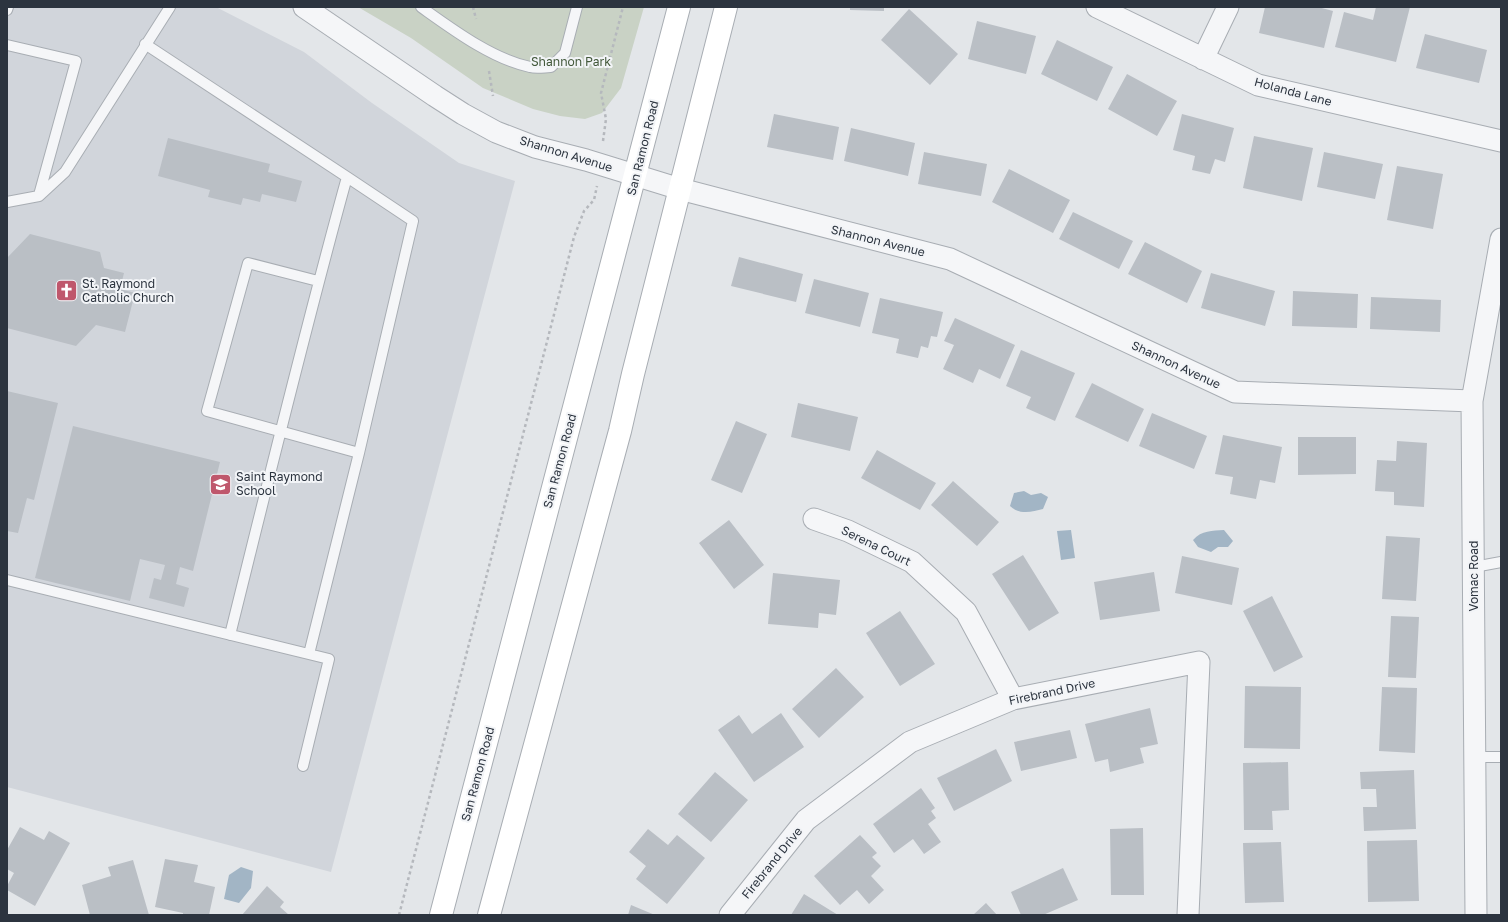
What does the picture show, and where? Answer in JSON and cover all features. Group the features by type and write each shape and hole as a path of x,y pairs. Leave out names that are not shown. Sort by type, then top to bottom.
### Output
{"main road":[{"name":"San Ramon Road","path":"441,915 636,176 679,7"},
{"path":"489,915 620,431 632,374 726,7"}],"street":[{"name":"Shannon Avenue","path":"304,7 435,96 463,114 496,132 535,147 586,160 680,190 950,259 1235,392 1472,401"},
{"name":"Holanda Lane","path":"1097,7 1258,85 1501,141"},
{"path":"1203,59 1228,7"},
{"name":"Vomac Road","path":"1476,915 1472,401 1501,239"},
{"name":"Serena Court","path":"814,519 848,531 912,562 966,612 1013,699"},
{"name":"Firebrand Drive","path":"730,915 806,820 910,742 1013,699 1199,662 1188,915"}],"lane":[{"path":"7,202 39,196 65,172 170,7"},
{"path":"421,7 462,36 506,59 531,68 552,67 565,53 577,7"},
{"path":"146,44 413,221 359,453 309,654"},
{"path":"7,45 76,61 39,196"},
{"path":"230,635 318,281 347,178"},
{"path":"318,281 248,263 207,411 281,430 359,453"},
{"path":"1474,567 1501,562"},
{"path":"7,580 329,659 303,766"},
{"path":"1475,757 1501,757"}],"path":[{"path":"473,7 476,19"},
{"path":"606,120 601,93 623,7"},
{"path":"487,64 493,96"},
{"path":"399,915 574,237 584,211 594,200"}],"shaded area":[{"name":"Saint Raymond School","path":"7,7 216,7 304,52 372,103 459,163 515,181 331,872 7,787"}],"green space":[{"name":"Shannon Park","path":"358,7 644,7 621,88 602,113 585,119 560,116 533,109 483,88 411,38"}],"water":[{"path":"1024,491 1031,495 1041,493 1048,497 1043,509 1030,512 1021,512 1010,506 1014,493"},
{"path":"1071,530 1075,558 1061,560 1057,531"},
{"path":"1224,530 1233,541 1228,547 1218,547 1211,552 1198,547 1193,540 1200,534"},
{"path":"241,867 253,871 251,888 239,903 224,899 229,875"}],"building":[{"path":"850,7 884,7 884,11 850,10"},
{"path":"1265,7 1318,7 1333,11 1324,48 1259,33"},
{"path":"1376,7 1410,7 1396,62 1335,47 1344,12 1373,20"},
{"path":"909,9 958,54 930,85 881,40"},
{"path":"977,21 1036,36 1026,74 968,59"},
{"path":"1425,34 1487,50 1479,83 1416,68"},
{"path":"1057,40 1113,67 1097,101 1041,74"},
{"path":"1127,74 1177,101 1157,136 1108,109"},
{"path":"774,114 839,127 833,160 767,147"},
{"path":"1182,114 1234,128 1225,162 1215,159 1210,174 1192,170 1195,156 1173,150"},
{"path":"851,128 915,143 908,176 844,161"},
{"path":"1254,136 1313,148 1302,201 1243,188"},
{"path":"168,138 270,164 268,172 302,181 296,202 262,194 260,202 243,198 241,205 208,197 210,190 158,176"},
{"path":"924,152 987,164 981,196 918,184"},
{"path":"1324,152 1383,164 1375,199 1317,187"},
{"path":"1397,166 1443,174 1433,229 1387,220"},
{"path":"1009,169 1070,200 1053,233 992,202"},
{"path":"1073,212 1133,241 1119,269 1059,239"},
{"name":"St. Raymond Catholic Church","path":"30,234 100,252 104,268 124,273 120,289 135,293 125,332 96,325 76,346 7,328 7,258"},
{"path":"1145,242 1202,271 1187,303 1128,274"},
{"path":"739,257 803,274 796,302 731,286"},
{"path":"1211,273 1275,291 1265,326 1201,308"},
{"path":"814,279 869,293 860,327 805,313"},
{"path":"1293,291 1358,294 1357,328 1292,326"},
{"path":"1371,297 1441,300 1440,332 1370,329"},
{"path":"880,298 943,312 937,337 931,336 928,348 921,346 918,358 896,353 899,339 872,333"},
{"path":"955,318 1015,345 1000,379 979,369 973,383 943,369 954,345 944,341"},
{"path":"1021,350 1075,373 1055,421 1026,408 1031,397 1006,386"},
{"path":"1092,383 1144,409 1128,442 1075,417"},
{"path":"7,391 58,403 34,500 27,498 18,533 7,531"},
{"path":"798,403 858,417 850,451 791,437"},
{"path":"1152,413 1207,436 1194,469 1139,446"},
{"path":"736,421 767,434 742,493 711,480"},
{"path":"73,426 220,462 193,571 180,567 176,584 189,588 184,607 149,598 154,578 161,580 165,565 140,559 130,601 35,578"},
{"path":"1223,435 1282,447 1275,483 1260,480 1256,499 1230,494 1233,477 1215,474"},
{"path":"1298,437 1356,437 1356,474 1298,475"},
{"path":"1397,441 1427,443 1424,507 1394,505 1394,492 1375,491 1377,460 1396,461"},
{"path":"877,450 936,483 920,510 861,478"},
{"path":"953,481 999,522 977,546 931,505"},
{"path":"729,520 764,565 734,589 699,543"},
{"path":"1386,536 1420,538 1416,601 1382,599"},
{"path":"1023,555 1059,613 1029,631 992,574"},
{"path":"1182,556 1239,568 1232,605 1175,593"},
{"path":"1154,572 1160,611 1100,620 1094,582"},
{"path":"773,573 840,580 836,615 819,613 818,628 768,624"},
{"path":"1272,596 1303,657 1274,672 1243,611"},
{"path":"900,611 935,664 900,686 866,633"},
{"path":"1391,616 1419,617 1416,678 1388,677"},
{"path":"836,668 864,697 819,738 792,709"},
{"path":"1245,686 1301,687 1300,749 1244,748"},
{"path":"1382,687 1417,688 1415,753 1379,751"},
{"path":"1150,708 1158,744 1140,748 1144,763 1110,772 1108,759 1095,762 1085,724"},
{"path":"781,713 804,747 754,782 718,730 739,715 752,734"},
{"path":"1070,730 1077,758 1021,771 1014,742"},
{"path":"996,749 1012,781 954,811 937,778"},
{"path":"1288,762 1289,810 1272,811 1273,830 1244,830 1243,763"},
{"path":"1414,770 1416,829 1364,831 1363,807 1377,807 1376,789 1361,789 1360,772"},
{"path":"715,772 748,800 711,842 678,814"},
{"path":"921,788 935,808 931,811 936,818 928,824 941,842 924,854 913,839 894,853 873,824"},
{"path":"20,827 44,840 49,831 70,843 35,906 7,890 7,886 14,873 7,869 7,850"},
{"path":"1143,828 1144,895 1111,895 1110,829"},
{"path":"648,829 668,845 677,835 705,858 667,904 636,879 646,866 629,852"},
{"path":"860,835 877,853 872,857 881,866 871,876 884,890 869,904 857,890 840,905 814,876"},
{"path":"1417,840 1419,901 1368,902 1367,841"},
{"path":"1281,842 1284,902 1245,903 1243,843"},
{"path":"165,859 198,865 194,882 215,887 209,915 183,915 183,913 155,907"},
{"path":"133,860 149,915 90,915 82,885 111,876 108,867"},
{"path":"1063,868 1078,900 1043,915 1021,915 1011,892"},
{"path":"267,886 284,902 280,907 289,915 242,915"},
{"path":"804,894 838,915 791,915"},
{"path":"986,903 997,915 973,915"},
{"path":"631,905 655,915 628,915"}],"place":[{"name":"St. Raymond Catholic Church","path":"67,291"},
{"name":"Saint Raymond School","path":"221,484"}]}
